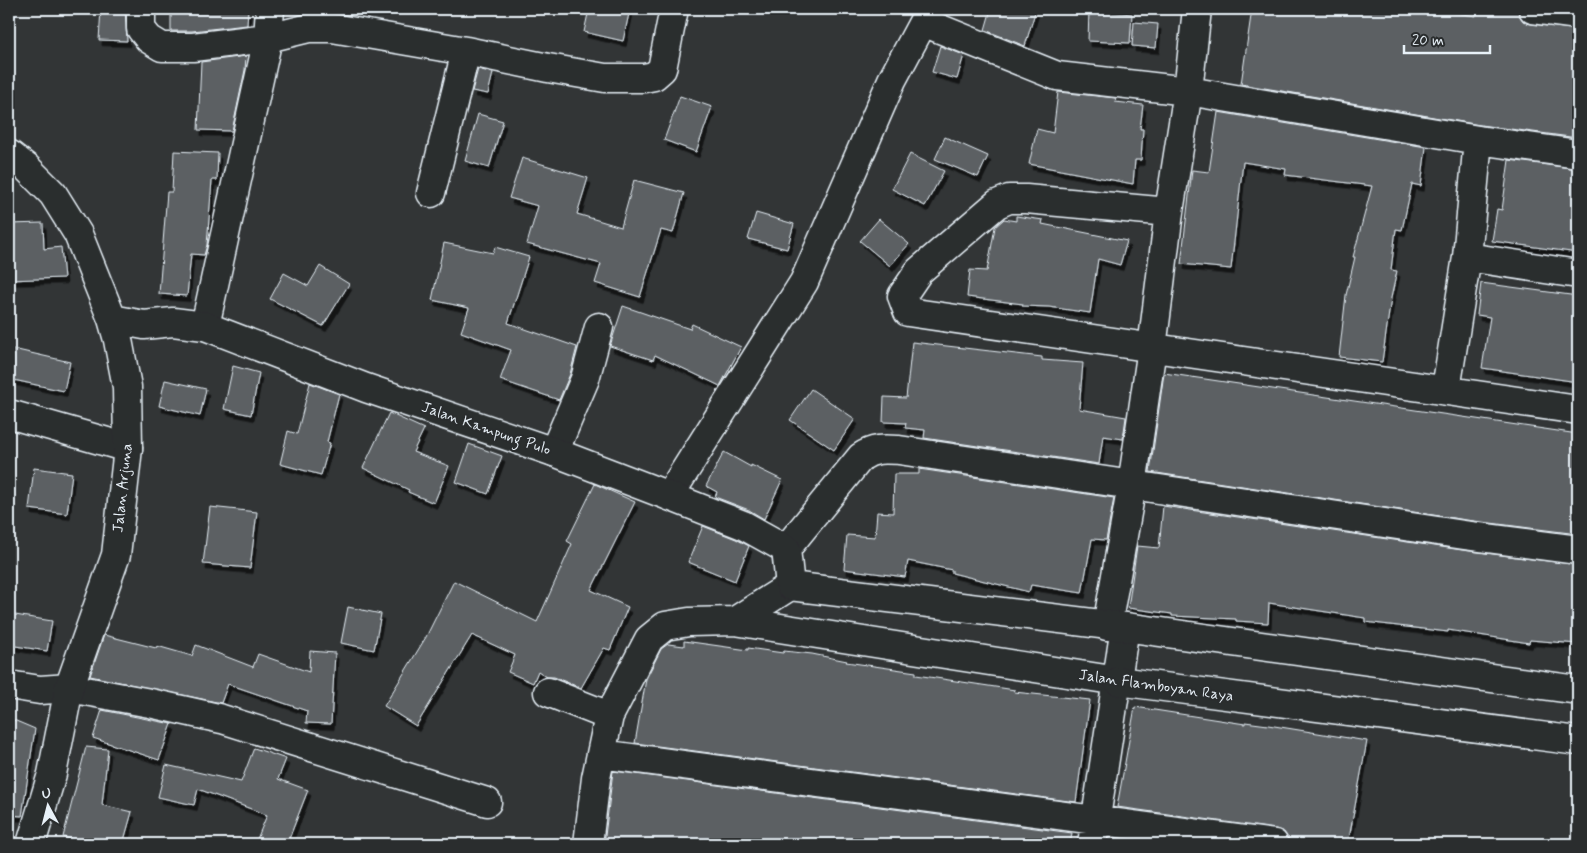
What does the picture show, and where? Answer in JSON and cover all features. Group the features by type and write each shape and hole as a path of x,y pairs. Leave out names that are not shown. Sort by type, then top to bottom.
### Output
{"street":[{"path":"141,9 141,29 149,39 162,47 193,46 268,38 309,28 332,28 466,51 605,78 644,78 654,76 662,69 674,9"},
{"path":"205,326 268,38 270,9"},
{"path":"1093,832 1118,681 1116,627 1132,485 1152,348 1168,212 1188,91 1198,9"},
{"path":"1533,9 1578,15"},
{"path":"669,496 804,282 892,80 926,15 1057,76 1188,91 1478,140 1578,154"},
{"path":"430,193 466,51"},
{"path":"1446,389 1467,257 1478,140"},
{"name":"Jalan Arjuna","path":"9,154 27,168 53,194 78,234 115,330 127,387 128,448 116,555 69,688 52,774 31,844"},
{"path":"1168,212 1026,199 1003,201 918,271 902,296 908,312 1446,389 1578,410"},
{"path":"1467,257 1578,274"},
{"name":"Jalan Kampung Pulo","path":"115,330 173,322 205,326 366,388 554,452 669,496 743,525 786,549"},
{"path":"554,452 585,379 599,327"},
{"path":"9,414 128,448"},
{"path":"790,586 786,549 861,457 870,451 880,448 1454,534 1578,550"},
{"path":"735,621 790,586 1116,627 1578,690"},
{"name":"Jalan Flamboyan Raya","path":"588,844 596,778 609,716 649,639 665,626 689,622 735,621 1118,681 1578,741"},
{"path":"9,685 40,690 69,688 222,719 487,802"},
{"path":"548,692 609,716"},
{"path":"600,754 1093,832 1274,844"}],"building":[{"path":"101,9 125,9 127,41 99,40"},
{"path":"171,9 248,9 247,25 192,31 171,31"},
{"path":"589,9 630,9 623,41 584,32"},
{"path":"991,9 1036,9 1025,46 985,30"},
{"path":"1252,9 1429,9 1476,16 1476,9 1518,9 1523,21 1530,24 1578,30 1578,138 1480,125 1241,84"},
{"path":"1089,10 1132,14 1130,43 1088,41"},
{"path":"1134,22 1158,24 1156,48 1132,46"},
{"path":"940,46 964,55 957,79 932,72"},
{"path":"246,56 245,70 232,131 198,130 201,62"},
{"path":"478,69 493,73 488,94 472,91"},
{"path":"1058,92 1116,98 1115,102 1143,105 1140,129 1143,129 1141,160 1135,160 1133,184 1029,164 1037,129 1053,133"},
{"path":"680,96 712,107 696,152 664,140"},
{"path":"1218,112 1426,147 1421,186 1412,184 1402,230 1396,229 1391,270 1397,271 1391,298 1382,362 1339,357 1346,295 1355,257 1353,257 1372,186 1285,175 1286,169 1243,162 1231,269 1181,264 1192,170 1209,172"},
{"path":"478,114 503,121 489,168 465,161"},
{"path":"945,137 988,156 978,177 935,159"},
{"path":"174,151 218,153 217,180 212,180 207,245 204,255 191,254 187,296 159,294 167,192 172,192"},
{"path":"910,154 944,171 925,206 892,189"},
{"path":"522,158 588,178 577,214 621,227 634,180 684,193 673,233 661,230 640,297 595,283 601,264 527,244 538,206 509,198"},
{"path":"1509,160 1578,169 1578,253 1492,241 1497,209 1502,210"},
{"path":"756,213 794,224 787,249 748,239"},
{"path":"1016,216 1043,220 1042,224 1127,241 1120,265 1098,259 1090,313 1049,307 1022,306 1023,304 967,297 970,270 987,271 995,227 1004,219 1016,221"},
{"path":"879,219 909,244 890,266 860,241"},
{"path":"43,223 44,249 61,247 64,278 9,280 9,224"},
{"path":"444,243 493,253 495,247 529,257 508,323 577,347 570,374 559,400 500,380 511,350 461,332 469,308 432,300"},
{"path":"320,266 349,284 323,326 270,299 284,273 308,286"},
{"path":"1481,283 1578,296 1578,382 1482,368 1490,317 1477,315"},
{"path":"623,306 690,329 692,324 741,347 720,386 655,355 653,360 610,346"},
{"path":"912,342 1042,357 1042,360 1083,363 1079,409 1126,417 1123,439 1103,436 1099,464 924,438 925,430 905,428 906,423 883,422 884,397 906,398"},
{"path":"13,349 70,362 64,391 9,379"},
{"path":"233,366 259,373 251,415 224,409"},
{"path":"1164,373 1578,434 1578,534 1466,520 1150,472"},
{"path":"165,380 206,389 200,416 159,406"},
{"path":"310,383 339,394 327,442 330,443 321,475 280,464 288,431 297,434"},
{"path":"811,389 855,419 834,450 790,420"},
{"path":"389,413 424,429 413,452 449,466 434,503 408,492 409,490 363,468"},
{"path":"469,444 502,456 488,494 456,482"},
{"path":"724,452 751,467 751,465 782,480 764,519 749,510 715,497 717,492 706,486"},
{"path":"34,468 72,473 67,514 29,509"},
{"path":"919,469 1114,498 1106,540 1092,539 1082,593 1031,585 1029,592 952,573 952,570 908,561 905,577 844,569 847,535 875,537 877,512 893,513 894,474 919,474"},
{"path":"595,484 635,502 591,590 628,607 610,650 604,648 581,688 554,677 547,677 538,671 533,683 508,672 515,655 472,635 416,726 384,706 426,637 454,581 537,622 572,544 567,541"},
{"path":"1163,506 1578,565 1578,644 1530,640 1529,643 1448,630 1448,632 1365,622 1365,618 1269,603 1268,623 1236,621 1236,619 1172,616 1172,614 1128,608 1137,546 1159,548"},
{"path":"210,507 257,512 250,568 203,564"},
{"path":"703,526 749,546 735,581 688,562"},
{"path":"348,607 381,614 374,650 341,643"},
{"path":"9,614 52,621 47,651 9,645"},
{"path":"104,635 156,648 157,646 192,656 196,645 253,667 258,654 309,672 310,651 335,653 331,724 306,723 307,711 228,684 221,703 90,676"},
{"path":"684,641 748,650 748,648 783,653 784,651 812,654 846,662 916,672 916,675 1015,690 1014,692 1090,700 1076,802 635,743 646,679 661,649 668,644 684,646"},
{"path":"1135,707 1367,741 1348,844 1315,844 1289,840 1284,832 1276,829 1117,807"},
{"path":"102,710 172,724 159,760 93,738"},
{"path":"9,718 35,729 22,816 9,815"},
{"path":"86,747 108,749 102,805 132,812 123,844 91,844 63,837"},
{"path":"254,748 286,759 278,779 308,790 287,844 255,844 267,815 198,789 194,805 158,797 166,765 241,782"},
{"path":"613,771 1072,833 1070,844 790,844 731,838 731,840 726,839 726,844 604,844"}]}
